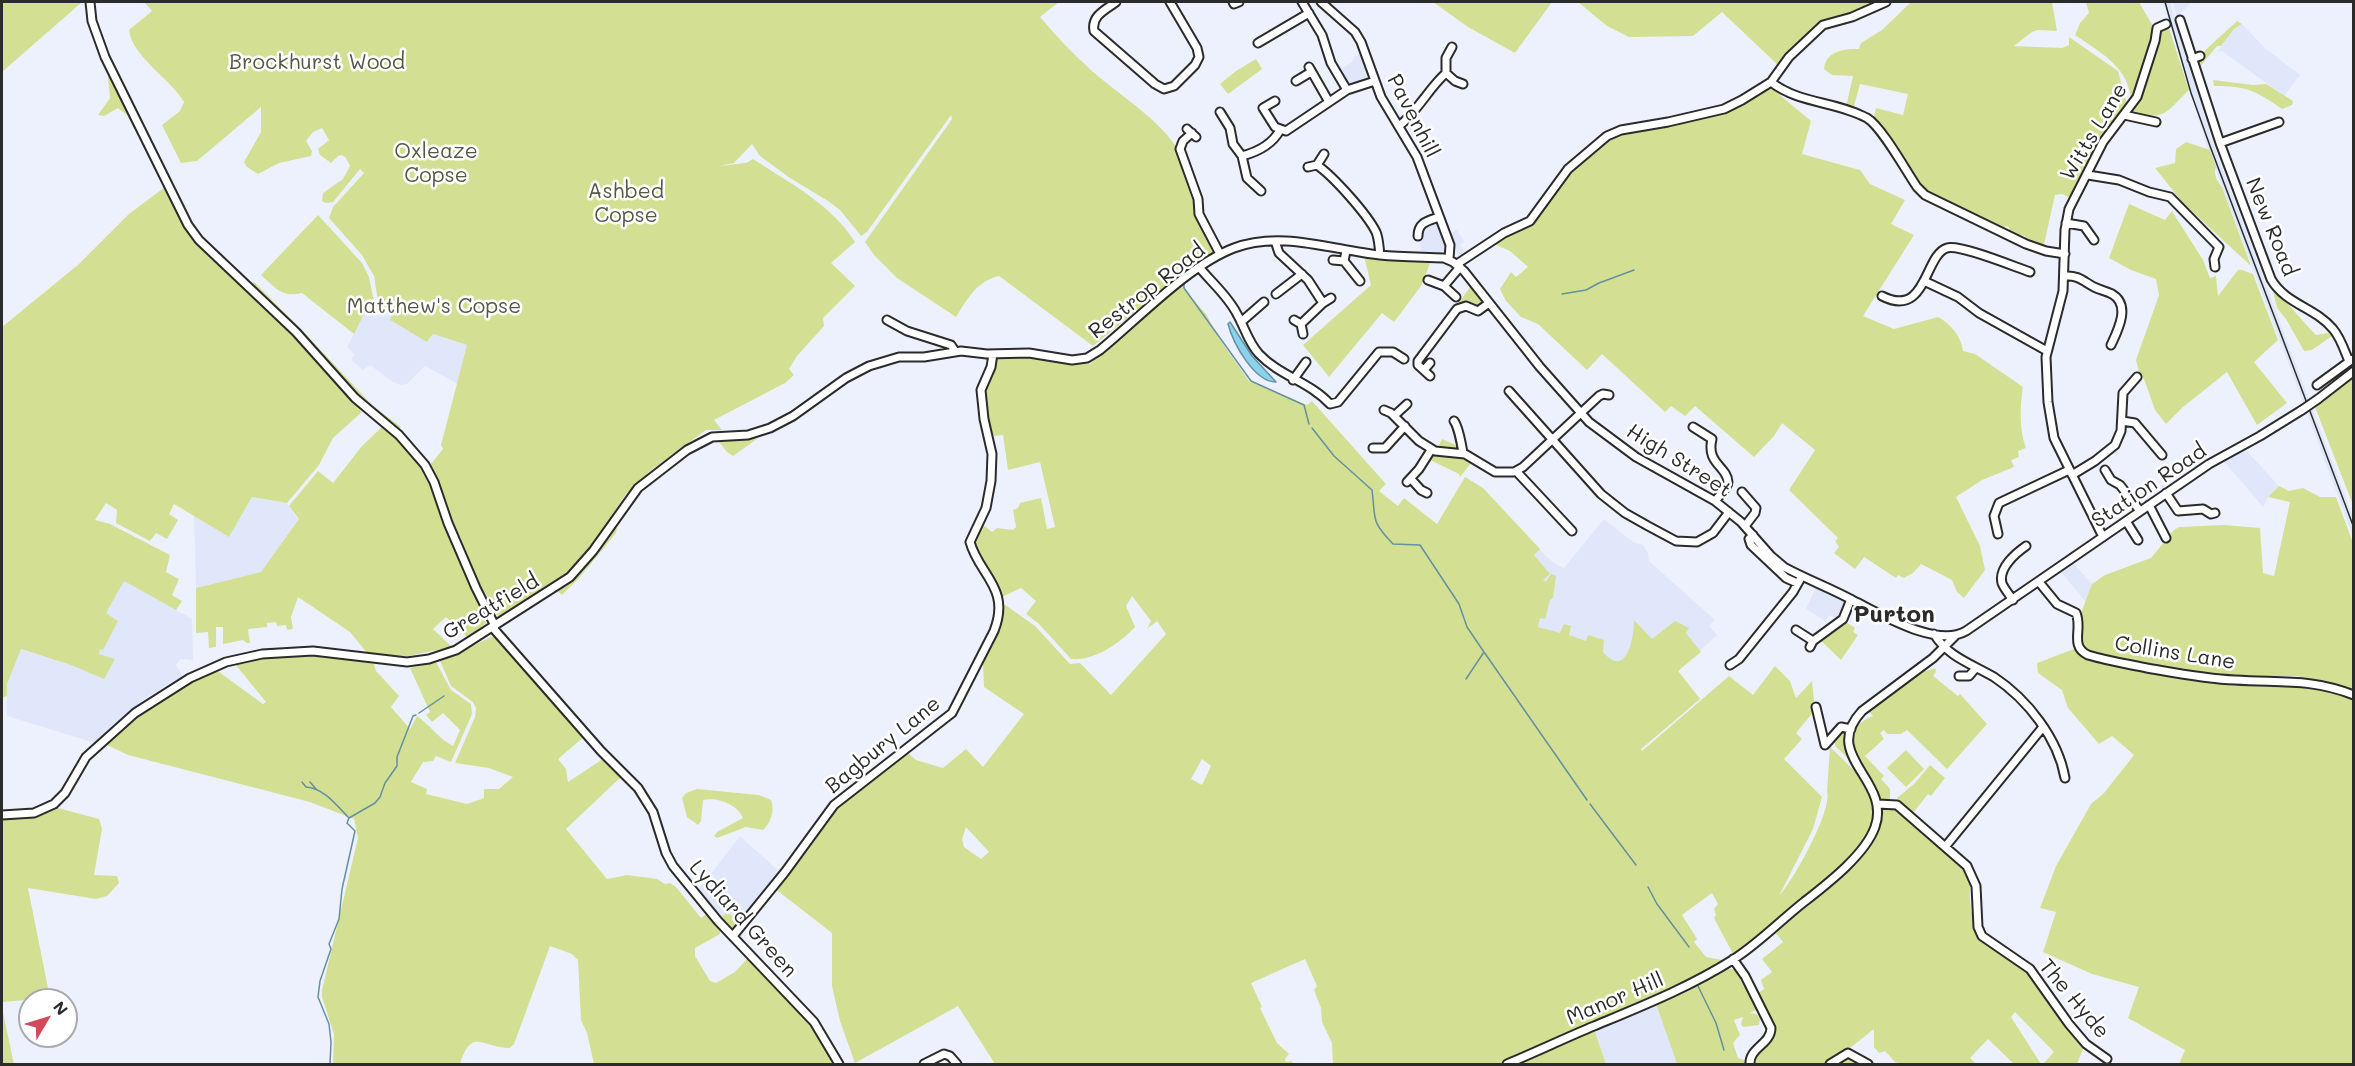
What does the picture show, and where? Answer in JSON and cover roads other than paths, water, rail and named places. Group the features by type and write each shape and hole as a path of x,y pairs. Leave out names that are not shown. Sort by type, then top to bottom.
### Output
{"street":[{"name":"Lydiard Green","path":"90,2 89,8 93,24 105,57 188,225 206,247 308,344 355,399 399,435 425,465 494,627 641,792 653,812 670,862 709,911 814,1022 839,1065"},
{"path":"1116,2 1096,18 1093,24 1094,31 1155,84 1164,89 1174,86 1196,65 1199,57 1197,48 1170,2"},
{"path":"1302,2 1323,38 1331,63 1347,90"},
{"name":"Pavenhill","path":"1321,2 1358,36 1385,104 1417,156 1450,245 1449,259"},
{"path":"1444,286 1458,266 1498,236 1530,220 1568,170 1607,136 1621,130 1724,109 1771,82 1789,57 1823,25 1860,14 1886,2"},
{"path":"1258,43 1309,13"},
{"name":"New Road","path":"2180,20 2220,143 2275,285 2290,300 2332,327 2352,360"},
{"name":"Witts Lane","path":"2103,537 2054,438 2045,374 2047,351 2065,276 2066,223 2071,206 2101,146 2140,90 2157,28 2166,24"},
{"path":"1399,126 1410,117 1432,87 1446,73 1446,61 1452,47"},
{"path":"2192,59 2200,56"},
{"path":"1296,81 1310,69 1329,102"},
{"path":"1446,73 1455,81 1463,84"},
{"path":"1275,101 1263,108 1272,124 1280,130 1292,128 1347,90 1375,81"},
{"path":"1771,82 1787,93 1857,114 1871,121 1925,195 2026,244 2046,251 2065,254"},
{"path":"1221,115 1230,128 1232,142 1242,156 1247,178 1257,190"},
{"path":"2124,115 2156,122"},
{"path":"2220,143 2279,122"},
{"path":"1242,156 1263,148 1276,137 1280,130"},
{"path":"1192,133 1183,141 1180,149 1198,199 1199,214 1220,254"},
{"path":"1308,167 1317,165 1324,154"},
{"path":"1317,165 1352,199 1372,227 1376,234 1380,255"},
{"path":"2088,175 2119,180 2172,199 2219,247 2214,257 2215,267"},
{"path":"1416,233 1421,224 1440,217"},
{"path":"2066,223 2084,226 2093,235"},
{"path":"1275,241 1278,253 1302,274 1323,303"},
{"name":"Restrop Road","path":"835,385 863,369 891,358 924,357 955,351 993,354 1029,353 1072,360 1087,358 1100,350 1199,267 1220,254 1242,245 1275,241 1295,242 1380,255 1449,259"},
{"path":"1882,296 1895,300 1907,298 1917,291 1939,254 1948,247 1967,250 2030,272"},
{"path":"1344,261 1346,251"},
{"name":"High Street","path":"1449,259 1458,266 1540,367 1581,413 1630,453 1715,501 1745,526 1774,560 1799,580 1851,599 1889,619 1934,634 1955,636 1966,631"},
{"path":"1333,260 1344,261 1360,281"},
{"path":"1199,267 1231,304 1247,338 1259,354 1293,380 1314,389 1330,404 1335,404 1354,385 1379,352 1393,352 1404,359"},
{"path":"1274,295 1302,274"},
{"path":"2065,276 2076,276 2118,299 2122,314 2111,339"},
{"path":"1428,280 1444,286 1456,297"},
{"path":"1924,282 1958,297 1979,313 2047,351"},
{"path":"1301,324 1331,298"},
{"path":"1241,322 1264,302"},
{"path":"1430,376 1418,364 1418,361 1457,309 1466,306 1479,311 1489,303"},
{"path":"887,320 907,331 951,345 955,351"},
{"path":"1294,320 1301,324 1303,334"},
{"name":"Bagbury Lane","path":"733,936 785,872 834,805 952,713 995,628 999,609 996,592 970,542 986,508 991,481 992,454 984,419 981,390 991,367 993,354"},
{"path":"2317,385 2352,360"},
{"path":"1293,380 1306,362"},
{"path":"1424,370 1430,363"},
{"name":"Station Road","path":"1966,631 2215,460 2302,410 2354,371"},
{"path":"1998,534 1994,516 1998,504 2070,472 2114,447 2121,431 2123,393 2137,377"},
{"name":"Greatfield","path":"2,815 27,814 45,810 54,804 65,793 86,757 135,713 190,678 226,662 262,654 313,651 395,663 417,662 452,652 570,577 599,544 634,493 647,480 678,457 712,437 742,436 765,431 793,416 835,385"},
{"path":"1509,392 1608,500 1625,513 1676,541 1694,543 1706,539 1716,531 1729,512"},
{"path":"1384,410 1394,416 1431,450 1463,453 1489,470 1516,471 1605,393"},
{"path":"1394,416 1406,404"},
{"path":"1454,421 1458,426 1458,437 1463,453"},
{"path":"2122,421 2135,423 2162,455"},
{"path":"1373,448 1385,448 1405,426"},
{"path":"1693,428 1712,439 1711,453 1727,479 1727,485 1715,501"},
{"path":"1427,493 1409,480 1431,450"},
{"path":"2105,470 2111,480 2120,485 2139,511"},
{"path":"1516,471 1572,531"},
{"path":"1742,492 1756,508 1745,526"},
{"path":"2166,493 2178,511 2203,509 2211,514 2215,513"},
{"path":"2149,505 2166,538"},
{"path":"2126,521 2138,540"},
{"path":"2013,600 2002,583 2002,576 2011,558 2026,546"},
{"path":"1730,665 1737,661 1793,592 1799,580"},
{"name":"Collins Lane","path":"2039,582 2057,604 2076,613 2077,644 2081,651 2088,655 2153,669 2220,679 2310,683 2354,695"},
{"path":"1796,630 1811,644 1843,619 1851,599"},
{"path":"1934,634 1945,648 1957,657 2006,687 2043,727 2057,751 2065,778"},
{"path":"1878,804 1873,789 1852,757 1848,744 1851,729 1862,711 1913,675 1945,648 1955,636"},
{"path":"1959,676 1969,676 1976,668"},
{"path":"1816,708 1825,745 1841,727 1851,729"},
{"path":"1945,846 2043,727"},
{"name":"The Hyde","path":"1878,804 1897,805 1962,861 1973,876 1978,899 1978,927 1982,936 2030,969 2086,1044 2108,1059"},
{"name":"Manor Hill","path":"1507,1065 1655,1001 1733,959 1822,888 1843,868 1873,832 1878,818 1878,804"},
{"path":"1733,959 1745,976 1771,1028 1771,1035 1751,1055 1750,1065"},
{"path":"1830,1065 1848,1053 1868,1065"},
{"path":"924,1065 944,1054 950,1056 957,1065"}],"water":[{"path":"1230,322 1252,356 1276,382 1260,376 1252,369 1231,332 1228,324"}],"waterway":[{"path":"1562,294 1586,290 1634,270"},
{"path":"1184,282 1184,288 1251,381 1304,405 1309,424"},
{"path":"1312,428 1334,456 1372,490 1375,519 1393,544 1420,545 1459,604 1467,627 1484,652"},
{"path":"1466,679 1484,652 1587,800"},
{"path":"419,713 444,696"},
{"path":"349,818 375,803 380,797 385,783 397,766 397,757 413,716 416,715"},
{"path":"302,782 306,787 313,788 330,798 349,818 347,823 355,831 342,889 339,919 329,944 331,949 320,981 318,997 329,1024 330,1064"},
{"path":"310,782 317,790"},
{"path":"1590,804 1636,865"},
{"path":"1648,887 1657,904 1689,947"},
{"path":"1697,984 1716,1023 1724,1050"}],"railway":[{"path":"2165,2 2191,93 2210,146 2354,528"}],"district":[{"name":"Purton","path":"1894,615"}],"park label":[{"name":"Brockhurst Wood","path":"317,63"},
{"name":"Oxleaze Copse","path":"436,164"},
{"name":"Ashbed Copse","path":"626,204"},
{"name":"Matthew's Copse","path":"434,307"}]}
